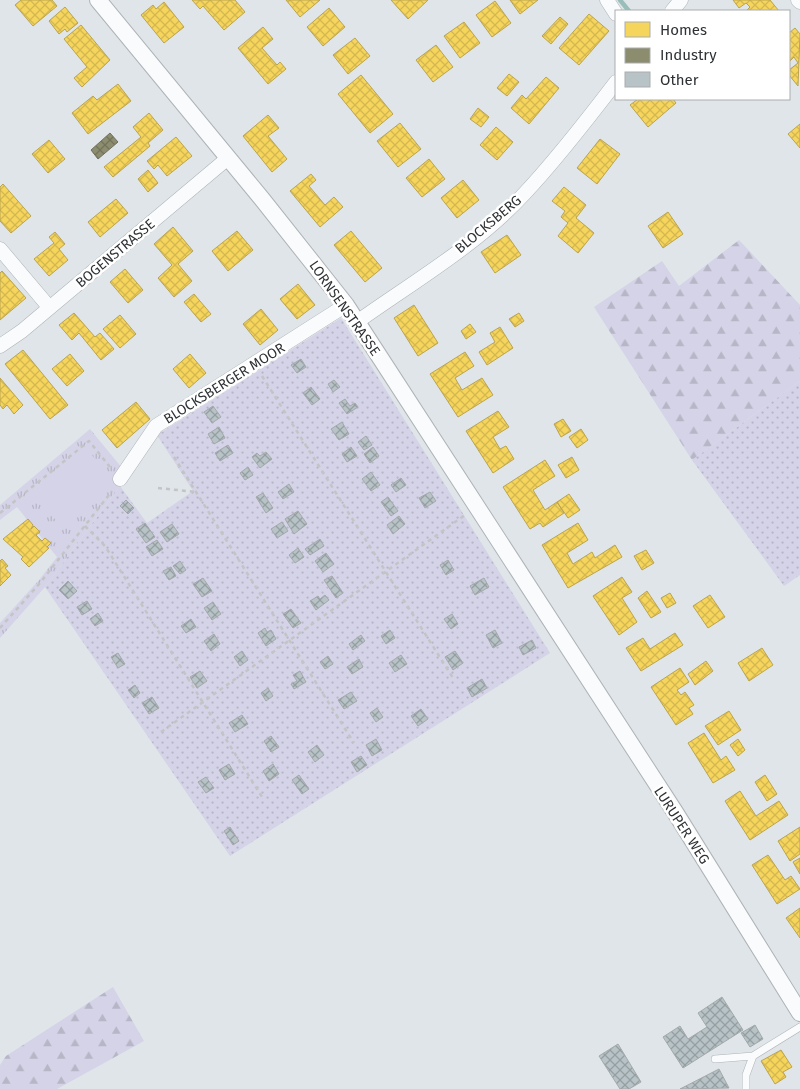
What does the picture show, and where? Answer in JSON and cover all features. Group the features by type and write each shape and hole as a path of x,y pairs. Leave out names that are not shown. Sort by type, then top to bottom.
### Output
{"street":[{"path":"607,0 615,12"},
{"path":"673,10 681,0"},
{"name":"LORNSENSTRASSE","path":"103,2 346,306 560,639"},
{"name":"BLOCKSBERG","path":"357,322 464,246 497,220 524,195 615,83"},
{"name":"BOGENSTRASSE","path":"0,346 228,158"},
{"path":"0,249 49,307"},
{"name":"BLOCKSBERGER MOOR","path":"120,479 156,426 346,306"},
{"name":"LURUPER WEG","path":"560,639 674,812 800,1013"}],"lane":[{"path":"715,1059 753,1056 800,1027"},
{"path":"746,1089 746,1075 753,1056"}],"path":[{"path":"255,364 453,678"},
{"path":"0,513 89,441 120,479 40,583 0,628"},
{"path":"174,457 354,743"},
{"path":"158,488 196,492"},
{"path":"161,732 467,514"},
{"path":"85,526 105,546 264,800"}],"green space":[{"path":"739,240 800,305 800,381 692,460 594,307 662,261 679,286"},
{"path":"341,318 550,653 230,856 45,587 120,486 147,523 193,491 157,435"},
{"path":"800,381 800,575 784,586 692,460"},
{"path":"90,429 122,468 115,479 120,486 45,587 0,638 0,623 57,557 17,507 0,520 0,505"},
{"path":"88,450 112,480 60,525 34,495"},
{"path":"113,987 144,1041 57,1089 0,1089 0,1065 6,1056"}],"building: Homes":[{"path":"21,0 52,0 57,6 33,26 15,5"},
{"path":"192,0 235,0 245,12 224,30 203,6 200,9"},
{"path":"286,0 320,0 300,17"},
{"path":"391,0 428,0 408,19"},
{"path":"510,0 538,0 520,14"},
{"path":"733,0 770,0 778,10 747,10 750,7 746,3 739,8"},
{"path":"495,1 511,23 492,37 476,15"},
{"path":"164,2 184,27 164,43 141,15 153,5 156,9"},
{"path":"65,7 78,23 67,32 65,29 59,34 49,21"},
{"path":"329,8 345,27 323,46 307,27"},
{"path":"589,14 609,31 579,65 559,48"},
{"path":"560,17 568,24 551,44 542,36"},
{"path":"464,22 480,43 460,58 444,36"},
{"path":"81,25 110,60 82,87 74,78 87,67 64,39"},
{"path":"263,27 273,39 262,48 277,65 280,62 286,69 268,84 238,48"},
{"path":"795,28 800,34 798,86 790,76 790,69 798,63 794,57 790,61 790,32"},
{"path":"355,38 370,56 348,74 333,55"},
{"path":"436,45 453,67 433,82 416,60"},
{"path":"509,74 519,82 507,96 497,88"},
{"path":"361,75 393,114 370,133 338,94"},
{"path":"546,77 559,88 529,124 511,108 522,95 526,99"},
{"path":"118,84 131,101 88,134 72,113 93,96 97,100"},
{"path":"637,100 674,100 676,103 648,127 630,105"},
{"path":"478,108 489,117 481,127 470,119"},
{"path":"149,113 163,130 148,143 150,146 113,177 104,167 141,137 133,127"},
{"path":"268,115 279,128 268,136 287,159 272,172 243,136"},
{"path":"400,123 421,149 398,167 377,141"},
{"path":"800,124 800,148 788,134"},
{"path":"496,127 513,142 497,160 480,145"},
{"path":"176,137 192,156 167,176 158,165 154,169 147,161"},
{"path":"600,139 620,154 597,184 577,168"},
{"path":"49,140 65,159 48,173 32,154"},
{"path":"429,159 445,179 422,197 406,178"},
{"path":"148,170 158,183 148,192 138,179"},
{"path":"311,174 316,180 309,186 325,205 334,197 343,207 320,227 290,191"},
{"path":"463,180 479,200 457,218 441,198"},
{"path":"3,184 31,216 11,233 0,221 0,187"},
{"path":"564,187 586,205 576,218 594,233 578,253 558,236 568,223 561,217 565,211 552,201"},
{"path":"116,199 128,213 100,237 88,222"},
{"path":"668,212 683,234 663,248 648,226"},
{"path":"173,227 193,251 178,264 192,281 174,297 158,278 172,265 154,244"},
{"path":"237,231 253,250 228,271 212,251"},
{"path":"351,231 382,268 365,282 334,245"},
{"path":"55,232 65,244 59,249 68,260 49,276 34,259 54,243 49,237"},
{"path":"507,235 521,255 495,273 481,252"},
{"path":"125,269 143,290 128,303 110,282"},
{"path":"2,271 26,298 0,320 0,273"},
{"path":"298,284 315,305 297,319 280,299"},
{"path":"194,294 211,314 201,322 184,302"},
{"path":"414,305 438,343 418,356 394,318"},
{"path":"261,309 278,330 260,345 243,324"},
{"path":"74,313 95,337 100,333 114,349 101,360 79,333 72,340 59,325"},
{"path":"519,313 524,321 515,327 509,319"},
{"path":"120,315 136,334 120,348 103,329"},
{"path":"470,324 476,332 466,339 461,331"},
{"path":"500,327 513,348 487,365 479,352 495,342 490,333"},
{"path":"23,350 68,405 50,419 5,364"},
{"path":"465,352 474,366 455,378 462,390 482,378 493,395 458,417 430,374"},
{"path":"70,354 84,371 67,386 52,369"},
{"path":"190,354 206,373 189,388 173,369"},
{"path":"0,378 23,405 14,414 7,405 3,409 0,405"},
{"path":"136,402 150,419 117,448 102,430"},
{"path":"498,411 509,427 493,437 500,449 506,446 514,459 493,473 466,431"},
{"path":"563,419 571,431 561,437 554,424"},
{"path":"581,429 588,440 577,448 569,437"},
{"path":"572,457 579,470 566,478 558,465"},
{"path":"545,460 555,476 533,490 545,510 557,502 564,513 543,527 540,523 530,529 503,487"},
{"path":"569,494 580,510 568,518 557,502"},
{"path":"28,519 33,525 31,529 34,526 40,532 36,535 42,541 45,538 51,543 47,547 49,548 29,567 21,559 23,557 3,539"},
{"path":"578,523 588,540 567,553 573,564 592,552 595,558 615,545 622,557 568,588 542,545"},
{"path":"646,550 654,563 642,570 634,556"},
{"path":"2,559 8,566 5,568 11,575 0,586 0,561"},
{"path":"622,577 632,592 622,598 637,622 619,635 593,596"},
{"path":"647,591 661,612 651,618 638,598"},
{"path":"670,593 676,603 667,608 661,598"},
{"path":"710,595 725,617 708,628 693,606"},
{"path":"675,633 683,645 641,671 626,648 643,638 650,649"},
{"path":"762,648 773,665 749,681 738,663"},
{"path":"706,661 713,671 695,685 688,674"},
{"path":"680,668 689,682 677,690 681,695 685,692 694,705 689,708 693,714 676,725 651,687"},
{"path":"729,711 741,730 718,745 705,726"},
{"path":"704,733 721,760 726,756 735,770 713,783 688,743"},
{"path":"738,739 745,750 738,756 730,745"},
{"path":"765,775 777,794 767,801 755,782"},
{"path":"740,791 756,816 779,801 788,815 750,840 725,801"},
{"path":"800,827 800,854 790,861 778,841"},
{"path":"768,855 785,880 791,876 800,889 777,904 752,865"},
{"path":"800,858 800,874 793,862"},
{"path":"800,908 800,938 786,918"},
{"path":"781,1050 792,1067 783,1072 786,1077 775,1084 761,1061"}],"building: Industry":[{"path":"110,133 118,142 98,159 91,150"}],"building: Other":[{"path":"301,359 306,367 297,373 291,365"},
{"path":"334,380 340,387 333,392 328,384"},
{"path":"311,387 320,399 312,405 303,393"},
{"path":"345,399 350,406 355,403 358,407 347,414 339,403"},
{"path":"213,406 221,417 212,423 204,412"},
{"path":"342,422 349,434 339,440 331,429"},
{"path":"219,427 225,438 214,444 208,434"},
{"path":"366,436 372,445 364,450 358,442"},
{"path":"228,445 233,453 220,461 215,453"},
{"path":"351,447 357,456 347,462 342,454"},
{"path":"373,447 379,456 370,463 364,454"},
{"path":"266,452 272,459 260,468 252,457 257,453 260,456"},
{"path":"248,467 253,475 245,480 240,473"},
{"path":"371,472 380,485 371,491 362,479"},
{"path":"401,478 406,485 396,492 391,485"},
{"path":"289,484 294,492 283,499 278,492"},
{"path":"430,492 436,501 425,508 419,498"},
{"path":"263,493 273,508 266,513 256,497"},
{"path":"388,497 398,511 391,516 381,502"},
{"path":"126,500 134,508 128,514 120,506"},
{"path":"298,511 307,524 294,534 285,519"},
{"path":"399,516 405,524 393,534 387,525"},
{"path":"282,522 288,531 277,538 271,529"},
{"path":"145,523 155,537 146,543 136,529"},
{"path":"172,524 179,534 167,542 160,532"},
{"path":"320,539 324,546 310,555 305,549"},
{"path":"157,540 163,549 152,556 146,547"},
{"path":"298,548 304,557 295,563 289,555"},
{"path":"326,553 334,564 323,572 315,561"},
{"path":"448,560 454,570 446,575 440,565"},
{"path":"180,561 186,570 180,574 173,566"},
{"path":"171,567 176,576 169,580 163,571"},
{"path":"332,576 343,593 336,598 324,580"},
{"path":"203,578 212,591 202,597 193,584"},
{"path":"484,578 489,587 475,595 470,586"},
{"path":"68,581 77,591 68,599 59,590"},
{"path":"325,595 329,600 316,610 310,601 318,596 320,599"},
{"path":"87,601 92,609 82,615 77,607"},
{"path":"213,602 221,614 212,620 204,608"},
{"path":"291,609 301,623 293,628 283,614"},
{"path":"98,613 103,621 95,626 90,619"},
{"path":"452,614 458,624 451,629 444,619"},
{"path":"191,619 196,627 186,633 181,626"},
{"path":"265,628 267,632 271,630 276,639 266,646 258,633"},
{"path":"390,630 395,638 386,644 381,636"},
{"path":"495,630 502,643 493,648 486,635"},
{"path":"214,634 220,644 211,651 204,641"},
{"path":"361,635 365,641 353,650 349,644"},
{"path":"532,640 536,648 523,655 519,647"},
{"path":"242,651 248,660 240,666 234,657"},
{"path":"455,651 463,663 453,670 445,657"},
{"path":"118,653 125,664 118,668 111,657"},
{"path":"401,655 407,664 395,672 389,663"},
{"path":"328,656 333,664 325,669 320,662"},
{"path":"359,659 363,667 352,674 347,667"},
{"path":"200,671 207,681 197,688 190,677"},
{"path":"300,671 306,682 294,689 291,684 297,681 293,675"},
{"path":"482,679 487,688 472,697 467,688"},
{"path":"135,685 140,693 134,698 128,690"},
{"path":"268,688 273,696 266,701 261,693"},
{"path":"351,692 357,701 344,709 338,700"},
{"path":"152,697 159,708 149,714 142,703"},
{"path":"377,708 383,717 376,722 370,713"},
{"path":"421,709 428,719 418,726 411,716"},
{"path":"242,715 248,724 235,732 229,723"},
{"path":"271,736 279,747 271,752 264,741"},
{"path":"376,739 382,750 372,756 366,745"},
{"path":"317,745 324,755 315,762 308,752"},
{"path":"361,756 367,765 357,772 351,762"},
{"path":"229,764 235,774 225,780 219,770"},
{"path":"273,764 279,774 269,781 263,771"},
{"path":"299,775 309,789 302,794 292,780"},
{"path":"206,777 214,788 206,793 198,782"},
{"path":"230,827 239,841 233,845 224,831"},
{"path":"722,997 743,1030 683,1068 663,1037 680,1026 688,1039 707,1027 698,1013"},
{"path":"755,1025 763,1039 750,1047 741,1033"},
{"path":"618,1044 641,1082 629,1089 620,1089 599,1056"},
{"path":"719,1069 729,1088 680,1089"}],"waterway":[{"path":"620,0 628,10"}]}
